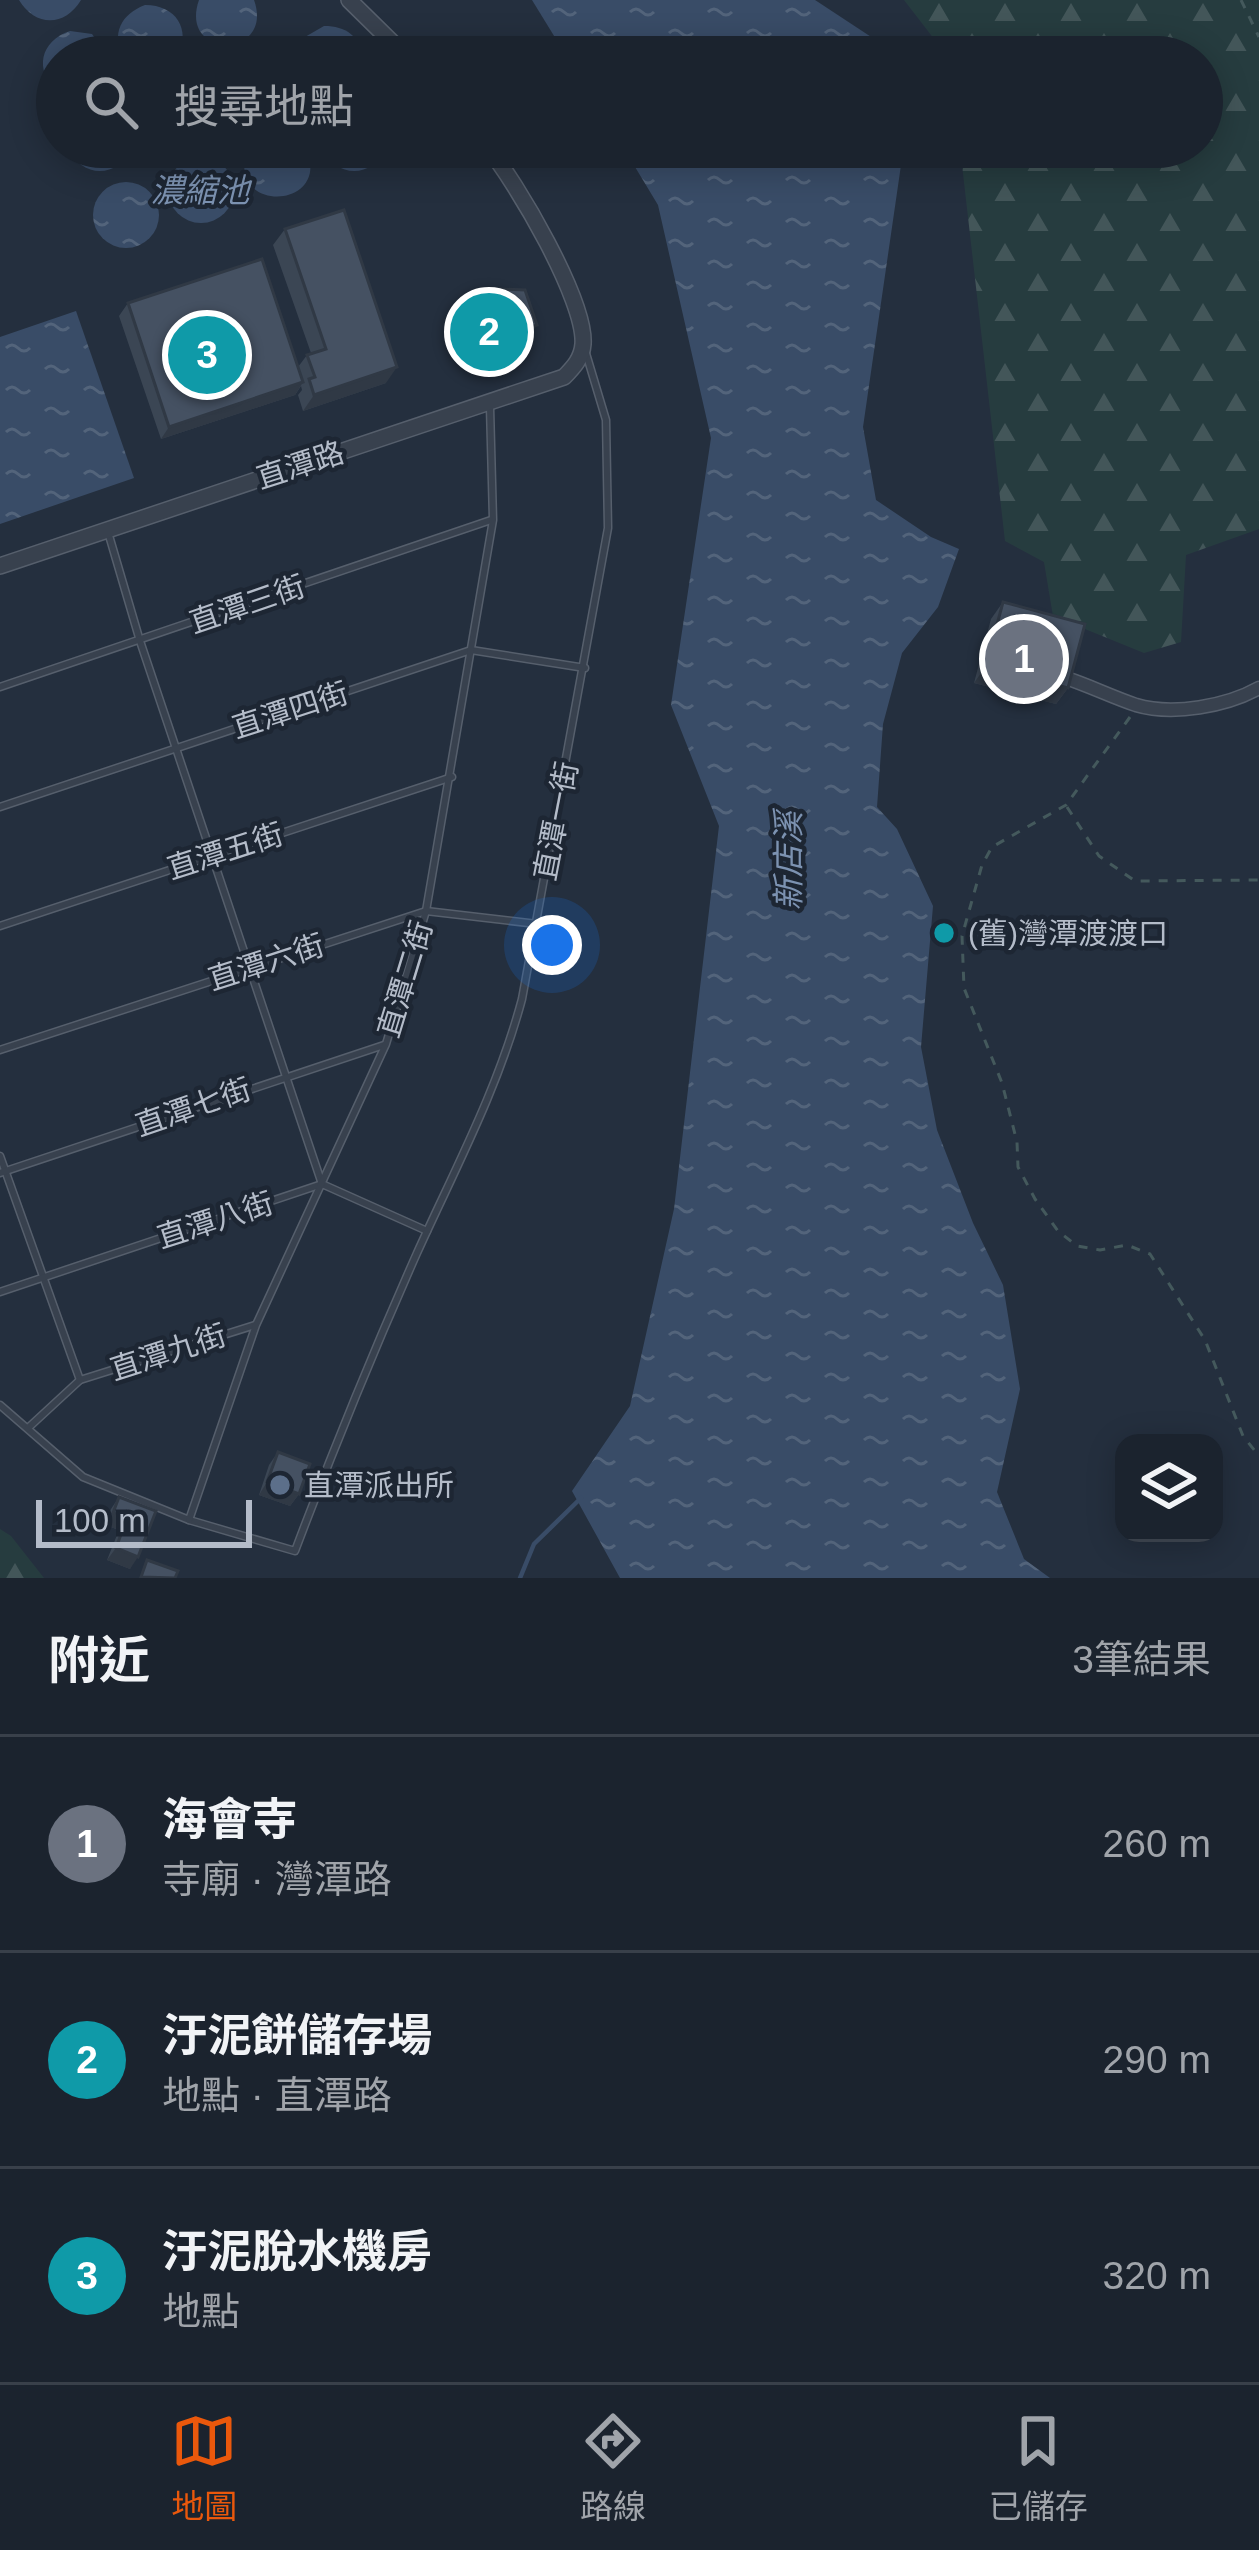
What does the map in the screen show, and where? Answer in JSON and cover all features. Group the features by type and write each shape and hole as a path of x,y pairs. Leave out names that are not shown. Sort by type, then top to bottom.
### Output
{"street":[{"path":"349,0 386,36"},
{"name":"直潭一街","path":"501,168 540,227 575,310 583,346"},
{"name":"直潭路","path":"0,566 564,376 577,364 583,346"},
{"path":"1064,677 1138,706 1181,708 1237,701 1259,688"}],"lane":[{"name":"直潭一街","path":"188,1520 295,1551 358,1385 509,1047 537,924 602,568 609,488 606,420 583,346"},
{"name":"直潭二街","path":"188,1520 256,1325 386,1044 426,910 493,520 490,403"},
{"name":"直潭三街","path":"0,687 493,520"},
{"path":"107,528 140,641 322,1184 427,1231"},
{"name":"直潭四街","path":"0,807 471,650 585,668"},
{"name":"直潭五街","path":"0,926 452,777"},
{"name":"直潭六街","path":"0,1050 426,910 537,924"},
{"name":"直潭七街","path":"3,1172 386,1044"},
{"path":"0,1156 80,1380"},
{"name":"直潭八街","path":"0,1292 322,1184"},
{"name":"直潭九街","path":"28,1428 80,1380 256,1325"},
{"path":"0,1405 83,1477 188,1520"}],"path":[{"path":"1240,0 1259,37"},
{"path":"1138,706 1066,806 992,847 982,865 962,936 964,988 1002,1083 1017,1142 1018,1167 1035,1199 1058,1231 1078,1246 1100,1250 1127,1245 1150,1254 1205,1340 1243,1436 1259,1456"},
{"path":"1066,806 1100,856 1136,880 1259,880"}],"green space":[{"path":"904,0 1259,0 1259,529 1186,555 1181,642 1144,653 1053,616 1044,562 1005,541 962,168 1223,168 1223,36 932,36"},
{"path":"0,1529 11,1536 44,1578 0,1578"}],"water":[{"path":"19,0 81,0 67,15 50,20 33,15"},
{"path":"199,0 254,0 257,19 247,36 205,36 196,20"},
{"path":"532,0 815,0 870,36 554,36"},
{"path":"145,5 165,9 178,20 183,36 118,36 130,14"},
{"path":"324,26 352,36 307,36"},
{"path":"70,31 93,36 60,36"},
{"name":"濃縮池","path":"176,168 226,168 232,177 232,203 214,221 188,221 170,203 170,177"},
{"name":"新店溪","path":"636,168 901,168 863,427 876,500 931,537 959,549 938,607 902,653 883,724 877,807 897,829 933,906 921,1047 937,1130 1003,1285 1020,1389 997,1492 1024,1559 1050,1578 620,1578 572,1491 630,1406 674,1209 719,826 671,705 711,438 658,205"},
{"path":"244,169 310,169 305,184 277,196 250,184"},
{"name":"濃縮池","path":"126,182 150,191 159,215 150,239 126,248 102,239 93,215 102,191"},
{"path":"76,311 134,478 0,524 0,337"}],"building":[{"path":"344,210 397,367 314,395 309,379 315,377 307,355 326,349 285,229"},
{"path":"262,259 303,382 169,427 128,303"},
{"path":"498,289 525,290 537,325 472,348 457,314 475,296"},
{"path":"1003,602 1085,624 1068,688 986,666"},
{"path":"278,1452 310,1464 299,1494 267,1482"},
{"path":"119,1497 156,1511 138,1557 116,1548 127,1518 113,1513"},
{"path":"147,1560 178,1571 175,1578 141,1577"}],"waterway":[{"path":"520,1578 534,1544 581,1498"}],"place":[{"name":"汙泥餅儲存場","path":"489,332"},
{"name":"汙泥脫水機房","path":"207,355"},
{"name":"海會寺","path":"1024,659"},
{"name":"(舊)灣潭渡渡口","path":"944,933"},
{"name":"直潭派出所","path":"280,1485"}]}
